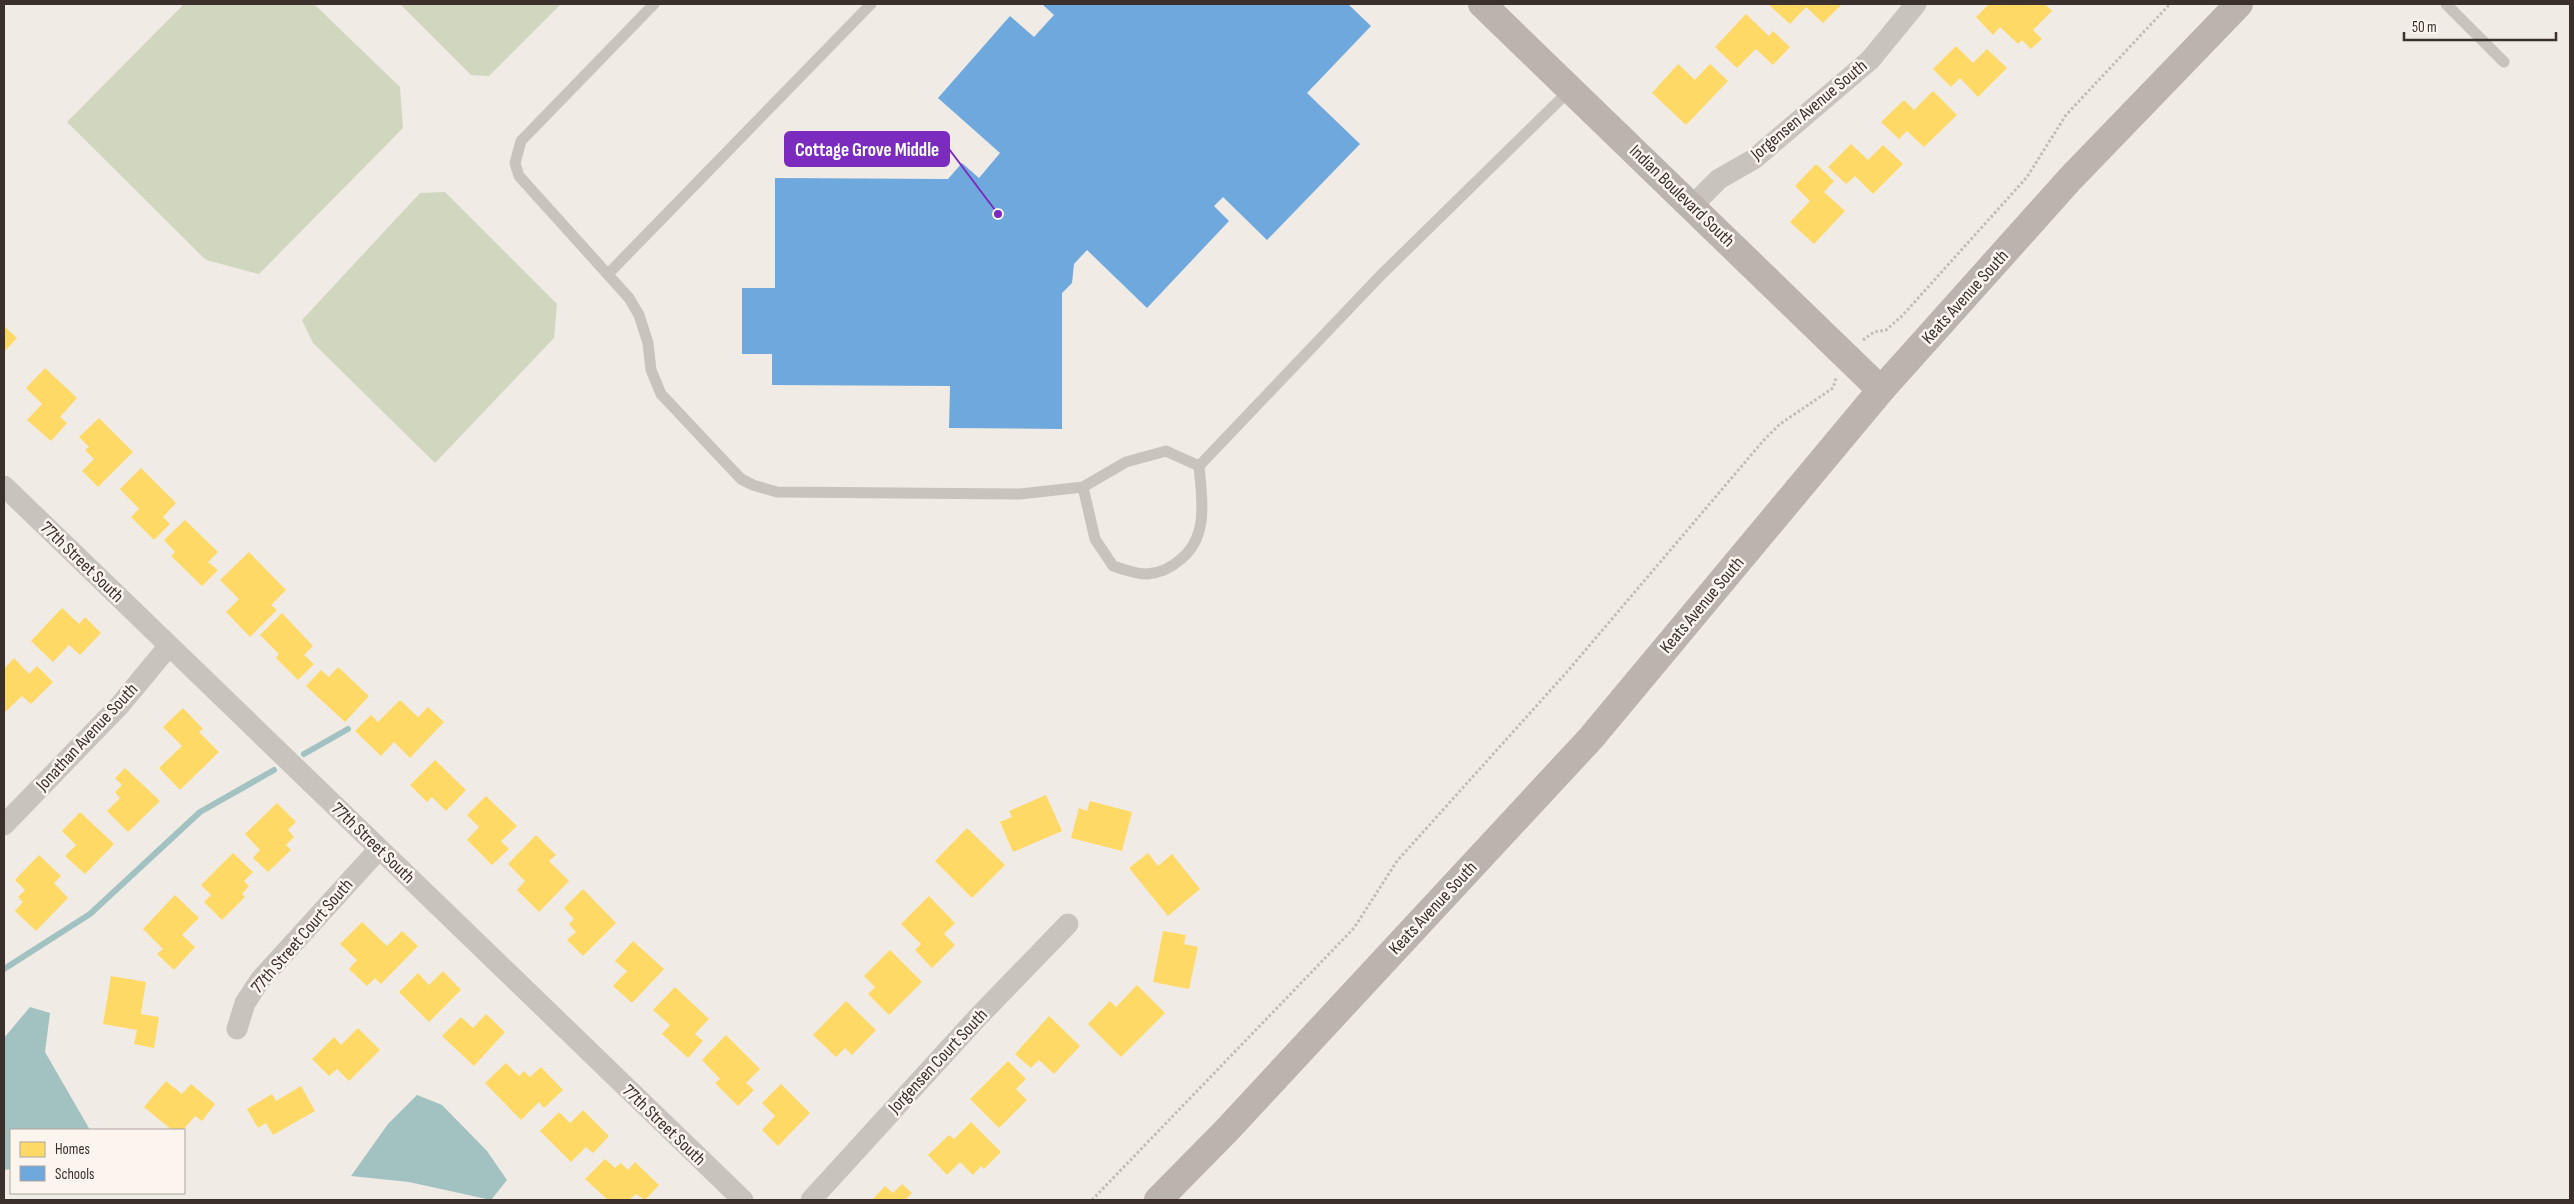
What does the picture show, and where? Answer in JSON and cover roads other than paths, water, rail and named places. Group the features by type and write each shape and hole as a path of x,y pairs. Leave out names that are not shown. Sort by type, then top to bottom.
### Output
{"main road":[{"name":"Indian Boulevard South","path":"1482,4 1572,88 1881,390"},
{"name":"Keats Avenue South","path":"1158,1200 1227,1130 1591,738 1881,390 2070,179 2239,4"}],"street":[{"name":"Jorgensen Avenue South","path":"1692,206 1719,179 1754,159 1870,60 1916,4"},
{"name":"77th Street South","path":"4,486 168,647 743,1200"},
{"name":"Jonathan Avenue South","path":"4,825 120,705 168,647"},
{"name":"77th Street Court South","path":"237,1030 245,1003 260,980 380,849"},
{"name":"Jorgensen Court South","path":"811,1200 978,1017 1068,924"}],"lane":[{"path":"654,4 521,141 516,151 515,163 519,176 609,273 629,298 639,315 648,343 651,370 662,394 741,478 753,485 777,492 1020,494 1083,487 1126,462 1166,451 1199,466"},
{"path":"609,273 872,4"},
{"path":"2446,4 2504,62"},
{"path":"1083,487 1095,539 1113,566 1146,574 1169,570 1190,552 1200,533 1202,507 1199,466 1380,276 1572,88"}],"water":[{"path":"30,1007 50,1013 45,1052 89,1129 10,1129 10,1169 4,1170 4,1038"},
{"path":"417,1095 442,1105 487,1151 507,1180 491,1200 409,1182 351,1176 388,1124"}],"waterway":[{"path":"304,754 348,729"},
{"path":"4,969 90,914 200,812 274,770"}],"place":[{"name":"Cottage Grove Middle","path":"998,214"}]}
